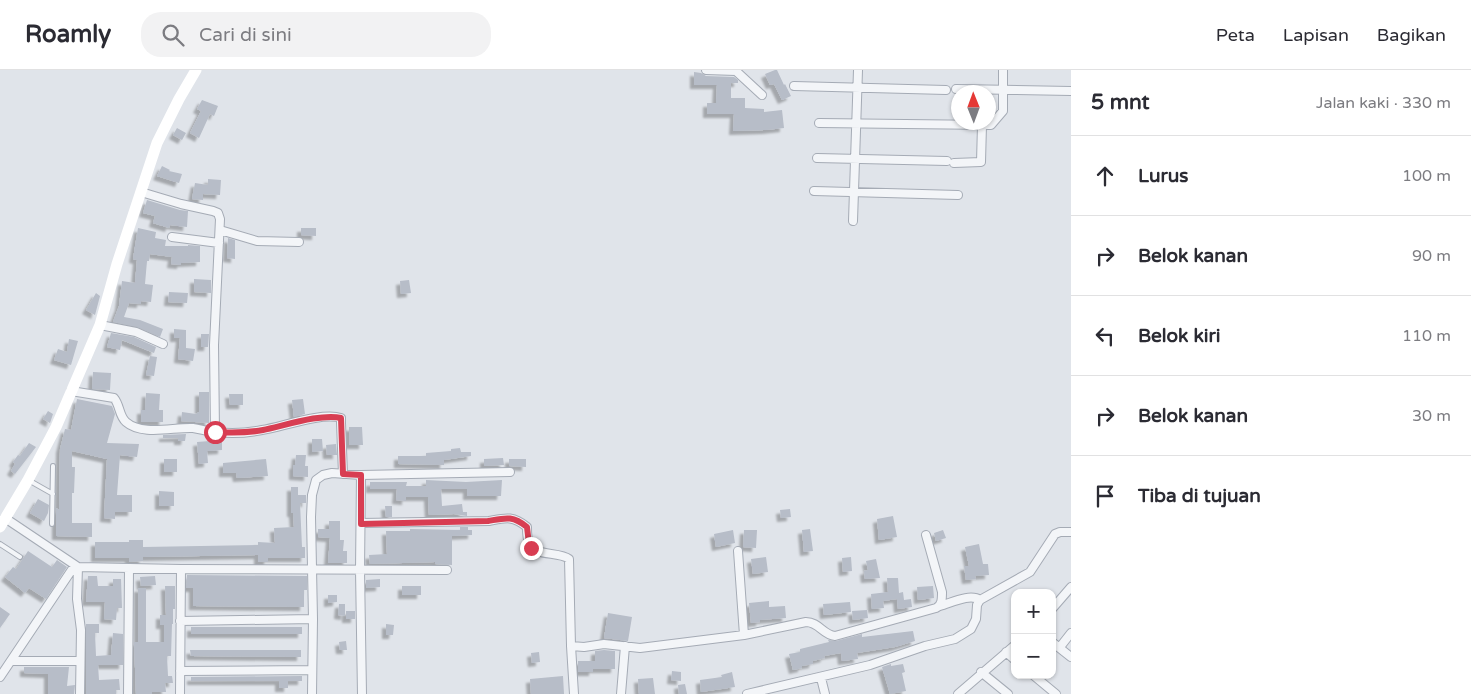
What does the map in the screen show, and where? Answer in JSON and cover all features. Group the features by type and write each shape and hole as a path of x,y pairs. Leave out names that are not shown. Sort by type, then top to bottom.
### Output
{"street":[{"path":"196,70 157,143 117,264 100,325 56,427 3,522 77,566 129,569 447,570"},
{"path":"706,70 736,71 740,73 752,88 762,95"},
{"path":"853,221 858,70"},
{"path":"996,119 1003,111 1003,70"},
{"path":"794,86 946,90"},
{"path":"996,90 1071,91"},
{"path":"819,123 951,125"},
{"path":"817,158 981,162 982,130"},
{"path":"814,191 854,194 958,195"},
{"path":"141,192 213,211 218,213 220,219 214,345 215,432"},
{"path":"220,230 257,241 299,242"},
{"path":"172,237 219,243"},
{"path":"100,325 136,332 162,344"},
{"path":"71,391 114,398 118,403 124,421 138,428 151,430 194,428 235,433 260,431 306,420 334,416 341,418 343,474"},
{"path":"312,694 311,518 312,495 316,480 323,475 332,473 361,475 510,472"},
{"path":"361,475 362,694"},
{"path":"361,524 488,521 507,518 518,520 527,527 531,548 536,551 564,555 569,559 574,694"},
{"path":"747,694 821,678 955,639 971,629 976,619 977,605 980,600 1030,572 1055,534 1071,532"},
{"path":"926,535 942,592 940,606"},
{"path":"738,551 744,635"},
{"path":"77,566 80,694"},
{"path":"0,677 77,566"},
{"path":"128,694 129,569"},
{"path":"180,694 181,569"},
{"path":"1056,605 1071,587"},
{"path":"572,646 584,647 604,644 640,648 744,635 811,622 830,636 834,636 969,598 980,600"},
{"path":"180,621 313,619"},
{"path":"1060,648 1071,633"},
{"path":"1056,645 1071,657"},
{"path":"621,694 625,646"},
{"path":"960,693 981,672 1011,648"},
{"path":"1006,652 1011,656"},
{"path":"12,661 80,661"},
{"path":"180,671 312,670"},
{"path":"981,672 1008,694"},
{"path":"821,678 825,694"},
{"path":"1038,679 1056,694"}],"lane":[{"path":"52,524 53,466"},
{"path":"28,480 53,494"},
{"path":"0,544 20,557"}],"building":[{"path":"777,70 791,96 782,100 774,84 770,85 765,74"},
{"path":"694,72 706,76 734,77 738,80 738,83 731,83 731,98 745,98 745,108 764,109 764,112 782,110 784,128 733,131 734,114 707,114 707,103 716,103 717,85 694,85"},
{"path":"202,100 218,106 214,116 210,114 199,138 190,133 201,111 197,109"},
{"path":"177,128 186,133 182,140 173,135"},
{"path":"162,166 169,171 182,174 179,183 157,176"},
{"path":"208,179 221,180 220,195 203,194 203,200 192,199 195,183 208,185"},
{"path":"147,200 188,211 187,227 170,225 169,228 153,223 155,216 143,213"},
{"path":"138,228 156,232 155,238 166,240 165,246 200,246 200,262 181,263 181,265 171,264 172,257 150,254 149,261 147,261 145,284 153,285 151,302 141,301 141,304 129,303 124,317 140,320 163,329 160,337 137,327 113,322 119,306 122,281 135,283 137,260 133,259"},
{"path":"301,228 316,228 316,236 301,235"},
{"path":"228,238 235,240 235,259 227,258"},
{"path":"194,279 211,280 211,293 194,292"},
{"path":"409,280 411,293 401,294 400,281"},
{"path":"169,292 188,293 187,303 168,302"},
{"path":"96,293 100,296 95,315 86,310"},
{"path":"174,329 186,330 186,348 195,349 193,361 178,359 180,338 174,338"},
{"path":"111,333 134,337 156,347 154,353 122,340 120,350 107,347"},
{"path":"201,334 209,334 208,347 201,347"},
{"path":"69,339 78,341 71,365 54,360 58,349 67,352"},
{"path":"150,356 157,357 154,376 146,375"},
{"path":"93,372 111,373 110,390 92,389"},
{"path":"199,392 209,392 209,423 181,421 182,412 196,414 199,412"},
{"path":"146,393 160,394 159,410 163,410 163,422 141,422 141,410 145,410"},
{"path":"229,394 243,394 243,405 230,405"},
{"path":"77,399 112,406 115,414 107,443 139,444 137,457 120,455 117,495 132,495 132,512 115,512 115,519 104,518 107,459 72,451 72,467 75,467 74,493 72,493 72,523 92,523 92,537 56,536 56,508 59,510 60,449 65,429 71,430"},
{"path":"303,399 305,414 294,417 292,400"},
{"path":"48,411 53,414 50,423 43,419"},
{"path":"349,427 362,427 363,445 349,445"},
{"path":"186,434 185,441 178,441 178,438 163,438 163,435"},
{"path":"210,438 222,439 222,450 207,451 208,463 199,464 197,442 210,441"},
{"path":"312,439 322,439 323,451 312,452"},
{"path":"29,443 36,447 15,474 11,471 15,464 13,462"},
{"path":"336,444 337,455 327,455 326,445"},
{"path":"460,448 461,452 471,452 471,456 444,460 444,465 398,464 398,456 426,456 426,453 451,451 451,449"},
{"path":"296,455 306,455 305,466 308,466 308,477 293,476 293,465 295,465"},
{"path":"503,458 504,465 484,466 484,459"},
{"path":"164,459 177,459 177,472 164,472"},
{"path":"266,459 268,476 237,478 236,473 223,473 223,463"},
{"path":"509,459 526,459 526,467 509,466"},
{"path":"426,480 466,482 502,480 501,496 467,496 467,489 441,489 442,506 462,504 463,512 467,512 467,516 454,514 429,515 428,497 406,497 406,501 396,500 397,489 370,489 370,482 407,482 406,486 426,486"},
{"path":"291,487 298,487 298,495 306,495 306,503 300,503 302,547 305,547 305,558 268,558 268,562 258,562 258,555 143,557 143,561 129,562 129,558 95,558 95,542 143,540 143,547 258,545 258,542 275,543 274,528 294,527 293,513 291,513"},
{"path":"159,491 174,492 174,506 159,506"},
{"path":"38,499 49,505 44,521 30,513"},
{"path":"385,506 392,506 392,517 386,517"},
{"path":"790,509 791,517 781,518 780,510"},
{"path":"893,516 897,537 879,540 877,519"},
{"path":"329,521 340,521 340,540 344,540 343,551 347,551 347,563 328,563 330,538 318,537 318,529 329,529"},
{"path":"460,527 468,527 468,530 472,530 472,535 452,536 452,565 435,564 435,562 370,564 369,555 387,554 386,531 410,531 410,529 460,530"},
{"path":"810,529 813,551 804,552 802,530"},
{"path":"733,530 735,543 716,547 714,534"},
{"path":"744,530 757,530 756,548 743,547"},
{"path":"943,530 946,538 936,541 934,533"},
{"path":"979,544 983,564 988,564 989,575 975,576 976,579 966,580 964,566 969,566 965,547"},
{"path":"28,551 52,567 57,560 67,567 46,599 29,588 25,593 5,577 13,567 16,569"},
{"path":"766,557 768,572 753,574 751,559"},
{"path":"851,557 852,571 843,572 842,558"},
{"path":"876,559 880,578 865,579 864,571 868,570 866,561"},
{"path":"187,575 307,576 307,590 304,590 304,607 193,606 193,588 186,588"},
{"path":"88,576 97,576 98,586 113,586 113,579 121,579 122,608 117,608 116,620 104,619 105,602 86,602"},
{"path":"155,576 156,585 141,586 140,577"},
{"path":"887,578 898,578 899,593 903,592 904,600 911,599 912,607 898,609 897,599 883,601 884,608 872,609 871,594 888,592"},
{"path":"380,579 380,587 366,588 366,580"},
{"path":"165,586 175,586 171,656 167,656 168,676 172,676 173,683 165,683 166,692 136,694 134,642 138,642 138,588 146,588 146,642 164,642 164,625 160,625 160,615 166,615"},
{"path":"402,586 421,586 421,595 402,595"},
{"path":"933,586 934,598 918,600 917,587"},
{"path":"328,595 337,595 337,602 328,603"},
{"path":"769,601 769,607 785,606 786,618 760,620 760,622 751,623 749,603"},
{"path":"850,602 851,612 824,615 823,604"},
{"path":"339,604 345,604 345,616 338,615"},
{"path":"0,607 10,614 0,628"},
{"path":"867,610 868,618 853,620 852,611"},
{"path":"346,611 355,611 355,619 346,619"},
{"path":"608,613 632,617 628,641 604,638"},
{"path":"86,624 99,624 99,633 95,633 96,656 111,655 113,633 123,634 123,665 98,665 99,680 119,679 120,690 116,690 116,694 86,694"},
{"path":"386,624 394,625 393,635 386,635"},
{"path":"191,627 302,627 302,634 191,634"},
{"path":"913,631 915,641 895,647 857,653 858,659 842,661 841,653 824,656 825,658 813,661 813,664 793,670 789,654 800,652 800,649 829,642 828,640 836,641 862,634 862,637"},
{"path":"346,641 347,650 340,650 339,642"},
{"path":"190,650 301,650 301,657 191,656"},
{"path":"595,651 615,651 615,669 593,669 593,672 578,672 578,661 595,661"},
{"path":"539,652 540,662 532,663 531,653"},
{"path":"891,664 891,666 903,664 905,672 902,673 906,691 890,694 882,667"},
{"path":"24,667 69,667 67,686 75,685 74,694 48,694 48,674 24,673"},
{"path":"672,671 681,672 681,681 671,680"},
{"path":"732,672 735,687 701,692 700,680 722,677 721,675"},
{"path":"302,676 302,681 288,681 288,688 279,688 279,681 191,681 191,677"},
{"path":"563,676 564,694 531,694 530,679"},
{"path":"653,678 655,694 639,694 638,679"},
{"path":"685,684 687,694 679,694 678,685"}],"route":[{"path":"215,432 260,431 306,420 334,416 341,418 343,474 361,475 361,524 488,521 507,518 518,520 527,527 531,548"}]}
